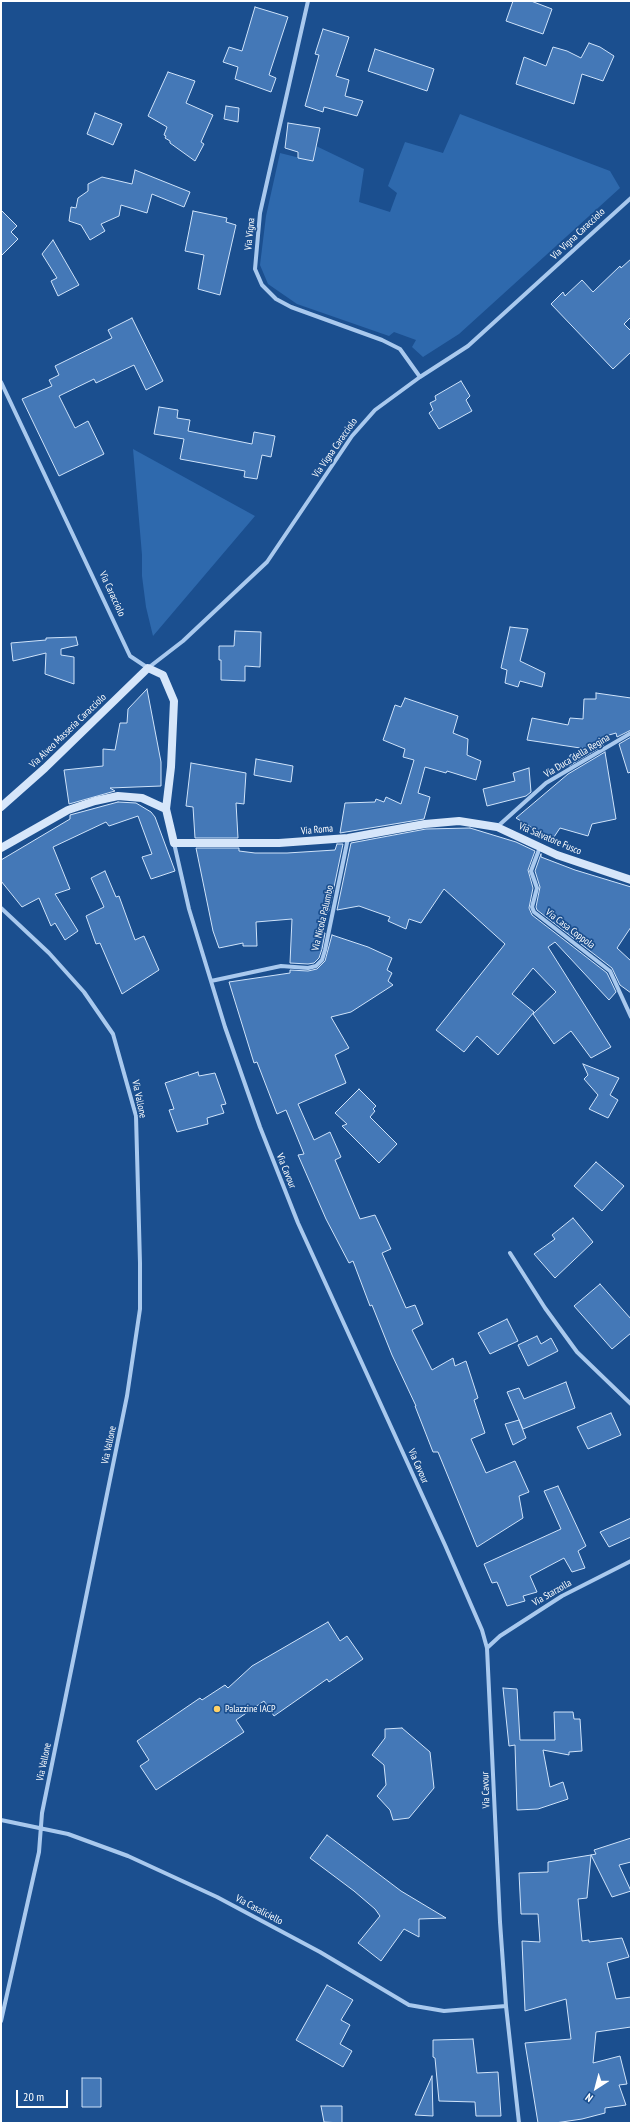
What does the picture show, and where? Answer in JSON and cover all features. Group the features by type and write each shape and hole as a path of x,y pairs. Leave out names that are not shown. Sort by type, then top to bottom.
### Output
{"street":[{"name":"Via Vigna","path":"308,1 260,213 255,269 262,285 276,299 291,307 382,340 400,349 420,377"},
{"name":"Via Vigna Caracciolo","path":"148,668 183,641 267,562 364,422 386,401 468,346 631,198"},
{"name":"Via Caracciolo","path":"1,382 130,656 148,668 163,675 174,701 171,767 166,809 174,844"},
{"name":"Via Alveo Masseria Caracciolo","path":"1,807 46,768 148,668"},
{"name":"Via Duca della Regina","path":"497,827 546,783 631,733"},
{"path":"1,848 68,810 95,801 118,796 142,798 166,809"},
{"name":"Via Salvatore Fusco","path":"459,821 497,827 557,855 631,880"},
{"name":"Via Roma","path":"174,844 279,843 348,838 425,824 459,821"},
{"name":"Via Nicola Palumbo","path":"211,981 281,966 308,968 316,966 322,960 348,838"},
{"name":"Via Cavour","path":"174,844 188,909 260,1128 298,1223 459,1578 482,1630 487,1648 497,1873 506,2006 519,2123"},
{"name":"Via Casa Coppola","path":"540,847 531,871 537,888 532,907 534,912 610,972 631,1018"},
{"name":"Via Vallone","path":"1,908 49,953 84,992 113,1034 136,1116 140,1263 140,1309 127,1396 42,1813 40,1852 1,2021"},
{"path":"510,1253 545,1308 577,1352 631,1404"},
{"name":"Via Starzolla","path":"487,1648 500,1636 562,1596 631,1561"},
{"name":"Via Casaliciello","path":"1,1820 68,1834 128,1856 218,1897 320,1952 409,2005 444,2012 506,2006"}],"shaded area":[{"path":"460,114 610,171 620,188 459,334 423,357 412,347 416,340 394,332 389,336 297,304 268,284 260,265 266,216 280,153 312,161 316,146 364,169 359,202 390,212 397,193 388,186 405,142 443,153"},
{"path":"133,449 255,516 153,636 146,607 142,576 142,555"}],"building":[{"path":"513,1 531,1 552,9 543,34 506,21"},
{"path":"255,7 288,17 269,75 276,78 271,92 235,79 238,67 223,62 229,47 242,51"},
{"path":"323,29 349,37 336,76 349,80 345,96 363,101 357,116 324,107 323,112 305,106 319,55 315,54"},
{"path":"589,43 600,47 614,56 603,81 582,74 574,104 516,84 524,57 546,66 553,47 567,51 581,58"},
{"path":"375,49 434,69 427,91 368,71"},
{"path":"168,72 195,81 186,103 213,115 201,142 204,144 195,161 165,138 166,136 164,135 167,127 148,116"},
{"path":"226,106 239,108 238,122 224,119"},
{"path":"95,113 122,124 113,145 87,134"},
{"path":"288,123 320,128 313,161 298,158 298,152 285,148"},
{"path":"135,170 190,192 184,207 152,194 147,213 121,205 119,216 101,224 105,231 90,240 81,225 69,221 71,207 76,208 78,198 88,191 88,184 102,177 132,184"},
{"path":"1,210 17,226 11,232 18,239 1,256"},
{"path":"193,211 227,218 226,222 236,225 220,295 198,289 204,255 185,251"},
{"path":"53,240 79,285 58,296 51,281 57,278 42,254"},
{"path":"631,259 631,317 624,324 631,331 631,352 613,369 551,304 563,292 565,296 582,280 593,292 620,266 621,268"},
{"path":"132,318 163,381 146,390 134,365 96,383 94,379 59,396 75,428 88,421 104,454 59,476 22,399 52,386 49,380 59,375 55,366 112,338 108,330"},
{"path":"461,381 470,396 466,400 472,411 439,429 429,413 433,410 430,403 436,400 435,396"},
{"path":"159,407 178,410 177,418 190,420 188,431 252,444 254,432 275,436 271,457 262,455 257,479 244,477 245,471 180,459 184,439 154,434"},
{"path":"510,627 528,629 520,661 545,673 542,687 520,681 518,687 505,683 507,670 501,668"},
{"path":"235,631 261,632 260,667 245,666 245,681 221,680 219,646 234,646"},
{"path":"76,637 78,645 61,649 61,655 74,657 74,684 45,674 46,653 13,661 11,643 46,640 46,638"},
{"path":"147,689 161,762 161,786 110,788 115,791 69,804 64,770 103,766 103,749 115,750 120,723 127,723 128,709"},
{"path":"596,693 631,698 631,730 617,737 616,733 602,737 604,745 569,766 570,755 587,749 527,740 532,718 568,725 570,718 583,719 584,699 596,699"},
{"path":"405,698 458,716 453,733 468,739 467,755 481,761 476,780 447,771 446,773 425,767 418,793 430,797 424,819 340,833 345,803 375,802 376,799 384,802 386,797 401,804 414,760 403,757 405,749 383,740 395,705 401,707"},
{"path":"631,737 631,772 628,773 619,744"},
{"path":"605,752 616,819 592,824 588,836 560,828 552,840 516,818 568,774"},
{"path":"256,759 293,766 291,782 254,775"},
{"path":"191,763 246,773 244,804 236,803 238,838 195,838 193,807 186,806"},
{"path":"529,768 531,792 526,796 487,806 483,789 515,781 513,773"},
{"path":"118,802 136,803 151,812 155,817 175,871 151,879 142,857 152,854 138,816 109,826 106,822 53,847 70,889 55,894 78,931 65,940 55,923 51,926 39,898 22,907 1,881 1,860 70,819 70,815"},
{"path":"470,828 516,842 535,851 528,870 533,888 529,908 532,915 607,973 616,992 609,1000 555,942 548,947 611,1047 591,1058 571,1031 554,1044 533,1014 556,992 533,968 512,994 534,1012 498,1055 477,1036 464,1052 436,1030 505,944 444,889 421,923 409,919 406,929 388,921 390,917 359,906 337,910 351,843 426,829"},
{"path":"337,844 343,844 329,911 327,912 321,932 325,933 322,949 319,958 314,963 290,963 292,919 256,922 257,946 243,946 243,943 219,948 213,931 196,848 239,848 239,851 255,853 287,853 335,850"},
{"path":"541,854 541,857 575,870 631,887 631,927 617,948 631,961 631,993 620,985 612,968 537,910 536,907 540,887 535,871"},
{"path":"105,871 116,897 119,896 135,940 144,936 159,970 122,994 100,943 96,944 86,916 104,907 91,878"},
{"path":"332,935 368,947 392,958 387,970 392,973 388,981 393,985 351,1012 331,1017 349,1048 335,1055 346,1083 298,1104 314,1140 330,1132 341,1157 335,1160 360,1219 375,1215 391,1249 382,1253 406,1308 415,1305 423,1324 412,1330 432,1370 453,1358 455,1366 466,1361 478,1398 474,1400 485,1433 471,1439 486,1473 515,1461 529,1492 519,1496 523,1518 477,1547 438,1452 433,1452 416,1406 392,1355 372,1305 370,1306 353,1261 349,1263 326,1219 298,1155 304,1154 286,1110 277,1114 257,1062 254,1063 229,982 290,973 290,970 308,971 317,969 325,961"},
{"path":"583,1064 619,1078 610,1095 618,1100 608,1118 589,1109 598,1095 584,1079 588,1075"},
{"path":"198,1072 199,1076 215,1073 226,1104 221,1105 224,1113 207,1118 208,1124 177,1132 169,1110 174,1109 165,1083"},
{"path":"359,1089 376,1106 373,1109 375,1111 370,1117 397,1144 379,1163 342,1126 347,1124 335,1113"},
{"path":"596,1162 624,1186 602,1211 574,1186"},
{"path":"573,1218 593,1242 555,1278 534,1254 555,1239 552,1235"},
{"path":"600,1284 631,1319 631,1333 612,1349 574,1306"},
{"path":"507,1319 518,1341 490,1354 478,1333"},
{"path":"537,1336 541,1344 551,1338 558,1351 528,1366 518,1345"},
{"path":"566,1382 575,1408 523,1429 507,1392 519,1388 524,1399"},
{"path":"611,1413 621,1435 588,1449 577,1427"},
{"path":"519,1420 526,1438 513,1445 505,1424"},
{"path":"558,1486 586,1546 578,1551 585,1568 572,1572 564,1558 530,1576 537,1592 523,1596 525,1601 507,1606 497,1582 492,1583 484,1564 561,1529 544,1491"},
{"path":"631,1518 631,1537 609,1547 600,1532"},
{"name":"Palazzine IACP","path":"328,1622 340,1641 347,1636 363,1659 329,1682 327,1679 274,1716 264,1701 236,1720 244,1732 156,1790 140,1766 149,1760 137,1741 200,1698 202,1700 225,1685 228,1688 252,1666"},
{"path":"503,1688 517,1689 520,1740 555,1740 554,1712 573,1712 574,1719 580,1719 582,1751 569,1752 569,1755 543,1750 550,1787 563,1782 568,1799 538,1809 517,1810 515,1745 509,1746"},
{"path":"402,1728 430,1752 434,1788 409,1818 393,1820 390,1810 377,1796 386,1785 384,1765 372,1755 385,1738 385,1729"},
{"path":"327,1835 401,1891 446,1918 419,1919 419,1937 404,1929 381,1961 358,1943 380,1916 375,1909 354,1891 310,1858"},
{"path":"631,1838 631,1862 619,1865 631,1891 612,1897 591,1855 596,1854 594,1850"},
{"path":"591,1855 587,1898 578,1899 582,1941 589,1940 589,1942 622,1938 629,1957 607,1963 616,1999 631,1997 631,2027 596,2032 593,2063 620,2056 627,2084 619,2085 626,2105 605,2108 605,2113 582,2119 555,2123 538,2123 525,2043 571,2039 566,1999 525,2011 522,1941 540,1942 538,1914 521,1914 519,1873 548,1872 548,1862"},
{"path":"327,1985 353,2000 341,2020 350,2025 340,2044 352,2051 343,2067 296,2040"},
{"path":"473,2039 477,2073 498,2072 501,2116 476,2116 475,2102 439,2101 435,2058 433,2057 433,2040"},
{"path":"432,2076 433,2116 415,2115"},
{"path":"82,2078 101,2078 101,2107 82,2107"},
{"path":"321,2106 342,2106 342,2123 324,2122"}],"place":[{"name":"Palazzine IACP","path":"217,1709"}]}
